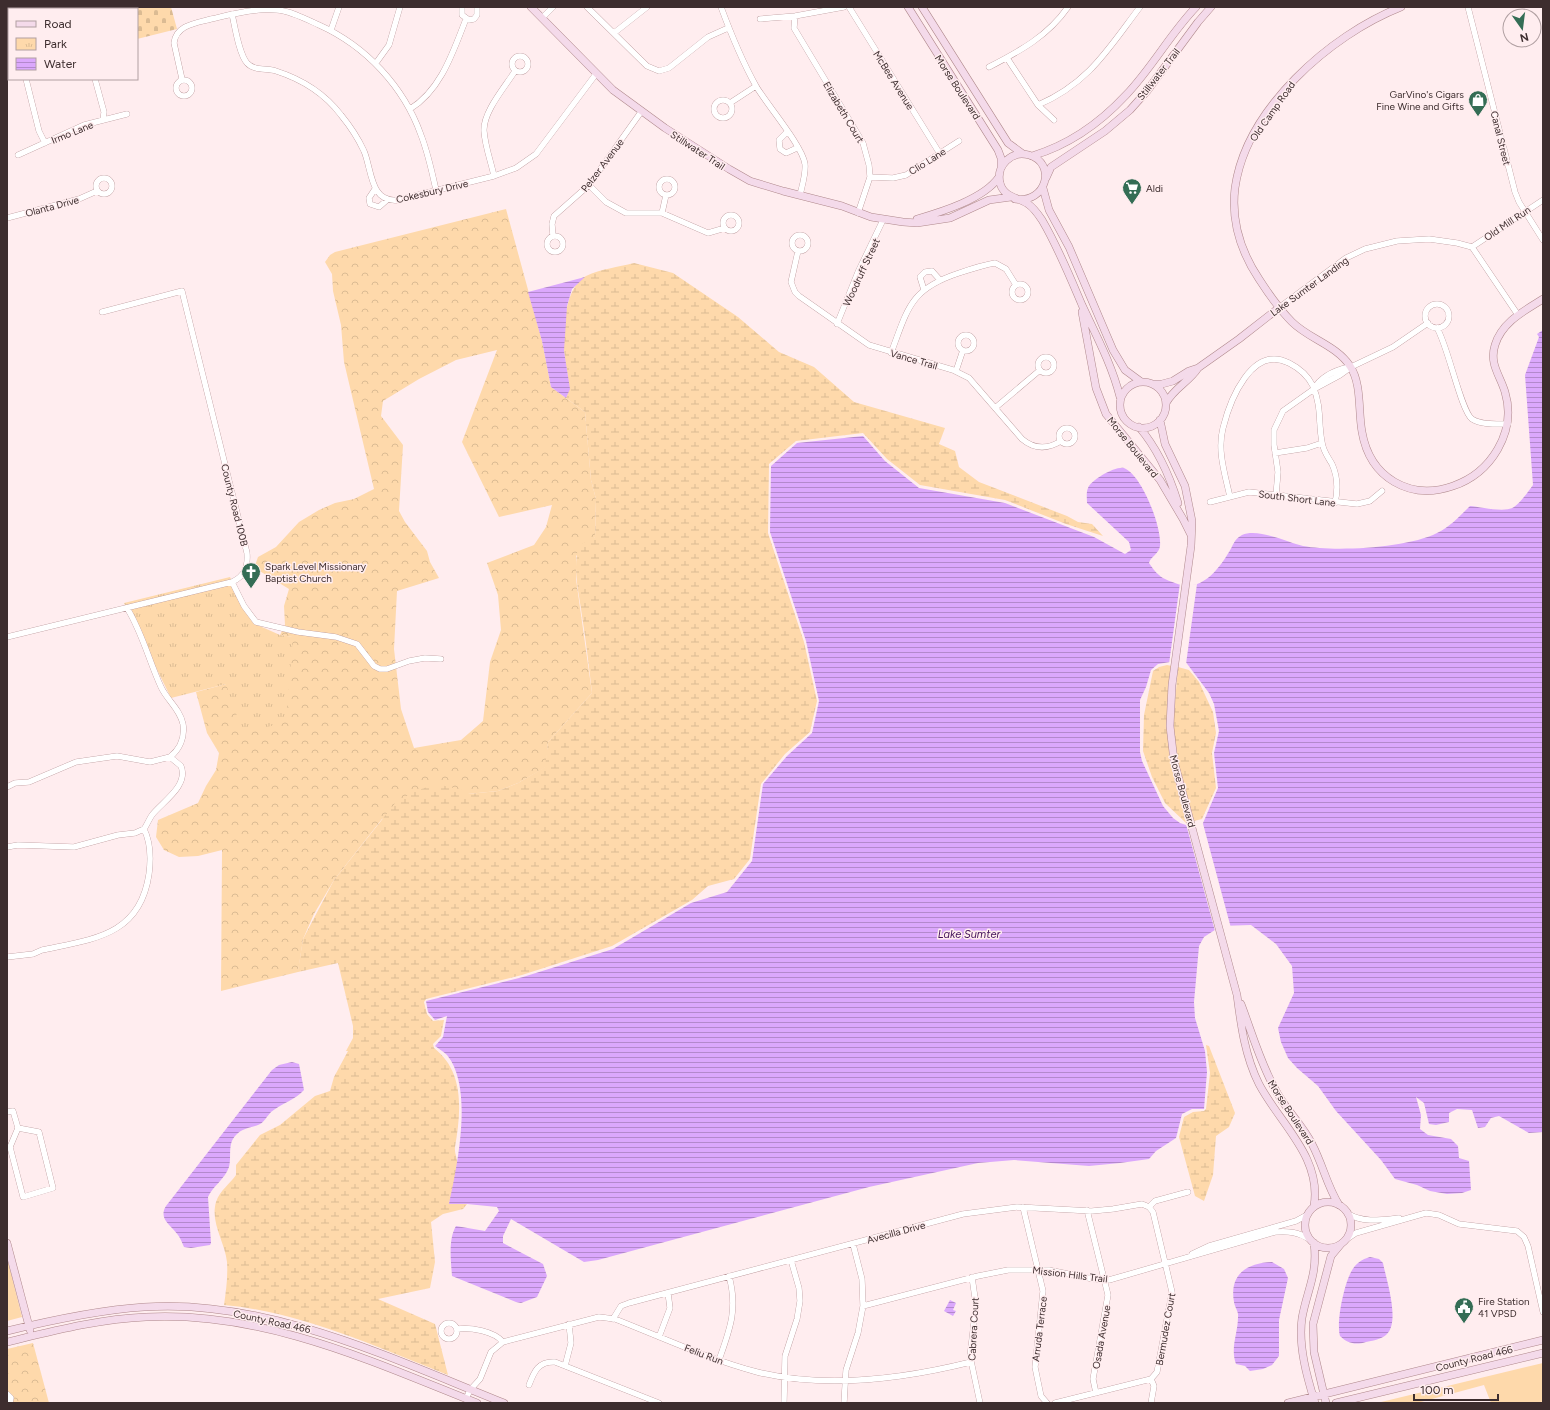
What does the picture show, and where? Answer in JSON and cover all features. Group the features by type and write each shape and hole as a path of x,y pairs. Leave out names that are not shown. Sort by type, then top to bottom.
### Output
{"main road":[{"name":"Stillwater Trail","path":"531,7 596,74 641,112 729,170 750,181 842,206 858,213 883,220 904,222 950,218 989,200 1013,198"},
{"name":"Morse Boulevard","path":"908,7 998,150 1001,158 1001,169"},
{"name":"Morse Boulevard","path":"922,7 1008,143 1024,154"},
{"name":"Stillwater Trail","path":"1032,156 1063,145 1102,119 1127,95 1196,7"},
{"name":"Stillwater Trail","path":"1045,180 1051,167 1105,131 1130,110 1147,91 1198,22 1211,7"},
{"name":"Old Camp Road","path":"1351,367 1334,349 1293,323 1259,280 1244,254 1237,229 1235,188 1247,147 1276,101 1294,79 1311,63 1353,31 1379,16 1400,7"},
{"path":"1024,154 1032,156 1043,166 1045,180 1039,193 1028,199 1013,198 1005,192 999,177 1001,169 1010,158 1024,154"},
{"name":"Stillwater Trail","path":"904,222 926,216 970,199 990,188 999,177"},
{"path":"1042,188 1049,210 1069,247 1113,350 1125,370 1140,381 1153,384 1164,394 1166,402 1165,412 1160,420 1153,426 1139,427 1127,422 1122,415 1119,406 1120,397 1128,387 1140,381"},
{"name":"Morse Boulevard","path":"1013,198 1028,204 1035,210 1053,240 1114,372 1120,397"},
{"path":"1351,367 1357,386 1362,433 1371,458 1384,475 1403,488 1426,492 1439,490 1467,480 1489,461 1499,448 1508,424 1505,392 1492,360 1495,345 1501,331 1518,315 1543,299"},
{"name":"Morse Boulevard","path":"1080,300 1096,388 1106,414 1160,480 1184,519"},
{"name":"Lake Sumter Landing","path":"1153,384 1162,384 1172,381 1189,371 1198,368 1239,339 1280,307"},
{"name":"Lake Sumter Landing","path":"1166,402 1178,386 1193,376 1198,368"},
{"name":"Morse Boulevard","path":"1160,420 1165,444 1185,486 1192,521 1189,560 1172,684 1170,733 1174,761 1227,953 1237,995 1242,1032 1248,1058 1259,1083 1273,1107 1304,1152 1315,1184 1314,1206"},
{"name":"Morse Boulevard","path":"1139,427 1156,452 1176,495 1191,535"},
{"name":"Morse Boulevard","path":"1237,995 1264,1070 1276,1091 1312,1143 1321,1163 1330,1192 1339,1205"},
{"path":"1314,1400 1305,1369 1302,1345 1302,1319 1316,1264 1312,1241 1305,1226 1307,1215 1314,1206 1327,1202 1339,1205 1348,1214 1350,1228 1343,1242 1331,1256 1313,1324 1314,1352 1326,1403"},
{"path":"1312,1241 1328,1248 1343,1242"},
{"path":"7,1243 31,1336"},
{"name":"County Road 466","path":"7,1331 88,1314 144,1307 198,1308 253,1315 316,1330 504,1403"},
{"name":"County Road 466","path":"7,1342 90,1323 147,1317 198,1318 252,1324 315,1340 477,1403"},
{"name":"County Road 466","path":"1288,1403 1314,1400 1324,1394 1543,1340"},
{"name":"County Road 466","path":"1336,1403 1543,1353"}],"street":[{"path":"330,30 339,7"},
{"path":"376,63 389,45 400,7"},
{"path":"462,7 462,15 466,19"},
{"path":"466,19 476,17 478,12 477,7"},
{"path":"542,18 553,7"},
{"path":"587,7 647,66 659,71 669,68 708,38 728,28"},
{"path":"614,33 647,7"},
{"path":"721,7 728,28 756,86 797,148 804,164 803,182 800,195"},
{"path":"760,19 795,16 844,7"},
{"name":"McBee Avenue","path":"849,7 940,154"},
{"path":"989,67 1007,58 1050,30 1068,7"},
{"path":"1038,105 1056,97 1076,83 1105,56 1140,7"},
{"name":"Canal Street","path":"1468,7 1515,192 1543,240"},
{"path":"182,79 174,48 177,34 187,26 249,10 278,8 298,16 330,30 353,45 376,63 392,83 410,109 426,147 436,190"},
{"path":"232,14 242,55 248,65 255,68 277,72 300,81 317,92 340,113 364,152 375,189 368,198 370,204 379,207 387,200"},
{"name":"Elizabeth Court","path":"795,16 794,28 863,143 869,166 870,177 858,213"},
{"path":"410,109 426,98 437,83 466,19"},
{"path":"1007,58 1038,105 1054,120"},
{"path":"494,176 485,136 484,124 489,111 516,71"},
{"name":"Cokesbury Drive","path":"375,189 380,196 387,200 398,200 494,176 516,168 536,154 596,74"},
{"path":"26,80 39,131 45,143"},
{"path":"95,80 104,112 103,120"},
{"path":"730,103 756,86"},
{"name":"Pelzer Avenue","path":"552,236 554,216 574,201 588,185 641,112"},
{"name":"Irmo Lane","path":"18,155 80,127 127,114"},
{"path":"787,132 779,140 780,149 786,153 797,148"},
{"name":"Clio Lane","path":"870,177 899,177 940,154 958,141"},
{"path":"588,185 606,202 626,213 662,213 708,233 724,228"},
{"name":"Olanta Drive","path":"7,218 79,199 97,191"},
{"path":"662,213 666,195"},
{"name":"Old Mill Run","path":"1472,247 1543,200"},
{"name":"Woodruff Street","path":"837,324 858,272 883,220"},
{"name":"Lake Sumter Landing","path":"1280,307 1335,265 1365,249 1397,241 1413,239 1457,243 1472,247"},
{"path":"1472,247 1518,315"},
{"name":"Vance Trail","path":"798,251 791,277 792,287 799,296 837,324 862,342 891,353 956,371 969,378 1022,439 1031,445 1049,447 1061,441"},
{"path":"891,353 908,309 924,290 940,280 995,263 1006,269 1016,285"},
{"path":"924,290 920,277 925,272 932,271 940,280"},
{"name":"County Road 100B","path":"7,637 232,582 240,578 247,566 247,553 182,291 102,312"},
{"path":"1437,328 1444,326 1449,319 1448,312 1443,306 1436,304 1429,308 1426,314 1428,323 1437,328 1445,343 1463,403 1469,416 1474,420 1481,422 1508,424"},
{"path":"1276,495 1278,472 1274,430 1280,416 1289,406 1314,389 1340,375 1351,367 1393,347 1428,323"},
{"path":"956,371 963,350"},
{"path":"1230,497 1222,458 1221,443 1225,421 1241,382 1263,362 1276,358 1288,362 1300,370 1310,381 1314,389 1321,414 1322,443 1336,474 1337,493 1335,503"},
{"path":"995,408 1040,370"},
{"path":"1275,453 1307,448 1322,443"},
{"name":"South Short Lane","path":"1210,502 1249,492 1335,503 1364,503 1382,491"},
{"path":"232,582 244,606 256,622 298,632 336,637 357,644 374,666 387,669 409,661 425,658 441,659"},
{"path":"7,787 15,783 29,782 76,762 117,756 150,762 170,757 180,747 183,724 175,707 162,688 134,619 127,608"},
{"path":"7,847 18,845 74,847 118,835 135,833 144,829 152,815 172,794 180,782 182,773 181,766 170,757"},
{"path":"7,957 33,954 42,950 100,937 110,934 122,925 134,912 144,897 146,891 150,859 148,841 144,829"},
{"path":"10,1112 18,1128 10,1147 22,1197 53,1188 39,1132 18,1128"},
{"name":"Avecilla Drive","path":"613,1318 621,1306 963,1214 995,1209 1023,1207 1087,1210 1114,1209 1142,1204 1149,1206 1155,1201 1188,1192"},
{"name":"Bermudez Court","path":"1149,1206 1153,1212 1172,1294 1157,1372 1151,1379 1154,1386 1151,1403"},
{"name":"Arruda Terrace","path":"1023,1207 1043,1296 1035,1367 1041,1396 1047,1403"},
{"name":"Osada Avenue","path":"1087,1210 1108,1297 1094,1376 1096,1393"},
{"path":"1348,1214 1358,1219 1370,1221 1433,1214 1459,1224 1511,1230 1520,1234 1528,1246 1543,1312"},
{"name":"Mission Hills Trail","path":"1182,1259 1210,1246 1296,1221 1307,1215"},
{"path":"1343,1242 1356,1233 1411,1217"},
{"name":"Mission Hills Trail","path":"863,1306 972,1277 1008,1270 1038,1269 1104,1280 1122,1278 1166,1263 1276,1232 1302,1234 1312,1241"},
{"path":"844,1403 844,1380 847,1363 860,1327 863,1306 862,1283 853,1244"},
{"path":"784,1403 786,1351 797,1319 800,1302 799,1288 791,1260"},
{"path":"719,1360 731,1327 733,1313 733,1295 729,1276"},
{"name":"Cabrera Court","path":"972,1277 976,1301 970,1348 971,1362 980,1403"},
{"path":"659,1337 670,1308 668,1293"},
{"name":"Feliu Run","path":"503,1342 597,1317 613,1318 719,1360 761,1373 784,1377 844,1380 903,1376 971,1362"},
{"path":"565,1366 571,1343 569,1324"},
{"path":"456,1329 487,1331 496,1335 503,1342 491,1352 480,1380 470,1390 466,1399"},
{"path":"528,1386 535,1370 542,1364 555,1362 658,1403"},
{"path":"1055,1403 1151,1379"},
{"path":"7,1394 11,1398 10,1403"}],"green space":[{"path":"171,7 177,29 138,39 138,8 100,8"},
{"path":"506,209 542,341 551,387 585,412 591,480 596,499 595,537 576,556 576,579 592,693 548,742 546,767 518,783 498,791 468,794 382,819 334,880 314,914 303,939 298,972 221,991 222,850 198,856 179,857 164,850 156,837 158,820 198,803 216,770 219,753 207,733 196,692 226,684 292,637 280,635 285,625 284,606 289,589 258,570 253,571 258,557 276,547 299,522 319,510 335,503 354,499 374,489 344,362 341,325 333,291 332,274 325,262 330,255 335,252","holes":["497,350 462,442 499,517 552,505 546,527 534,545 487,563 498,595 501,630 490,662 483,721 461,740 414,748 401,709 394,649 397,591 439,578 430,562 427,551 405,522 399,511 403,445 381,416 383,401 419,379 456,360"]},
{"path":"634,263 673,273 738,317 779,352 814,367 854,402 945,428 939,444 955,451 959,467 979,482 1067,516 1078,522 1092,524 1103,536 1066,524 1005,500 920,485 887,459 863,433 796,441 769,464 768,533 804,642 817,701 810,732 785,754 761,784 750,859 734,879 708,886 692,900 612,946 522,975 426,999 424,1002 427,1014 433,1021 444,1020 441,1036 433,1044 434,1048 444,1058 451,1069 456,1081 458,1093 459,1120 455,1149 457,1165 449,1204 467,1204 463,1209 443,1214 431,1222 435,1262 430,1288 378,1299 435,1324 448,1375 366,1342 310,1323 282,1315 224,1305 227,1262 224,1247 216,1225 216,1202 220,1194 236,1175 236,1165 260,1135 280,1125 315,1096 330,1091 334,1077 353,1038 353,1026 338,963 298,972 303,939 334,880 396,802 415,791 437,784 466,791 468,794 498,791 518,783 545,767 548,742 592,693 576,563 579,545 595,537 596,499 591,480 585,412 566,398 568,379 564,350 564,326 568,302 578,282 586,276 610,268"},
{"path":"230,577 253,623 280,635 293,637 286,721 243,735 226,684 171,698 124,603"},
{"path":"1167,665 1172,666 1167,725 1188,822 1186,823 1165,803 1152,777 1143,751 1144,715 1153,671 1159,667"},
{"path":"1178,667 1189,670 1199,682 1213,712 1216,733 1212,753 1216,788 1202,819 1194,821 1177,760 1173,726"},
{"path":"1206,1045 1209,1046 1235,1113 1229,1127 1216,1136 1213,1175 1204,1201 1195,1196 1179,1137 1184,1117 1193,1112 1204,1111 1206,1109 1210,1073"},
{"path":"7,1257 22,1317 7,1321"},
{"path":"33,1343 49,1403 7,1403 7,1349"},
{"path":"1543,1363 1543,1403 1491,1403 1484,1385 1417,1403 1377,1403"}],"water":[{"path":"585,277 572,289 567,306 564,351 570,389 566,398 551,387 542,341 528,292"},
{"name":"Lake Sumter","path":"1543,330 1543,1132 1529,1133 1499,1116 1491,1118 1485,1127 1478,1128 1472,1110 1457,1109 1449,1113 1449,1122 1436,1125 1429,1124 1424,1103 1416,1097 1421,1115 1420,1129 1428,1135 1451,1139 1458,1146 1459,1158 1469,1161 1471,1190 1462,1193 1447,1194 1430,1191 1417,1185 1395,1179 1381,1160 1336,1111 1318,1086 1288,1058 1281,1042 1278,1028 1294,993 1292,966 1276,944 1251,925 1221,926 1204,937 1199,946 1194,1002 1195,1018 1205,1051 1207,1072 1204,1109 1192,1109 1182,1114 1176,1138 1156,1151 1149,1159 1089,1166 1014,1160 978,1163 869,1187 598,1260 584,1262 511,1219 503,1236 503,1243 543,1264 547,1276 537,1297 521,1303 516,1302 452,1276 451,1244 453,1231 456,1226 485,1231 499,1211 497,1207 449,1204 456,1169 461,1128 462,1107 460,1087 455,1069 447,1055 435,1046 443,1037 447,1016 435,1020 428,1012 426,1001 523,977 613,949 691,903 727,892 752,861 763,784 787,756 812,733 819,701 806,641 770,532 771,466 797,443 863,436 885,461 919,488 1005,503 1094,537 1125,554 1131,550 1129,542 1087,503 1087,490 1094,481 1109,471 1124,468 1138,480 1150,502 1158,527 1160,546 1149,563 1156,572 1165,579 1184,585 1192,585 1207,579 1219,567 1237,538 1249,533 1264,534 1303,546 1317,548 1333,549 1371,547 1408,542 1442,531 1470,506 1499,510 1514,507 1522,500 1533,485 1525,375 1539,337 1537,334","holes":["1182,660 1185,661 1209,693 1214,704 1219,731 1214,753 1218,788 1203,823 1195,828 1180,823 1173,818 1163,806 1142,761 1140,752 1140,700 1151,670 1158,664"]},
{"path":"292,1062 299,1064 304,1090 271,1112 260,1124 246,1128 236,1135 231,1146 229,1167 208,1197 211,1243 210,1245 191,1248 184,1247 179,1236 164,1218 166,1206 272,1070 279,1065"},
{"path":"1370,1257 1379,1259 1383,1263 1391,1300 1392,1321 1390,1329 1386,1335 1376,1340 1355,1344 1346,1341 1340,1336 1339,1322 1341,1304 1348,1278 1353,1269 1359,1262"},
{"path":"1272,1262 1284,1269 1288,1278 1279,1320 1279,1356 1272,1365 1263,1369 1250,1371 1245,1366 1236,1364 1234,1358 1238,1315 1234,1302 1234,1284 1237,1277 1248,1268 1263,1263"},
{"path":"950,1300 956,1303 953,1310 956,1311 953,1316 944,1311"}],"pier":[{"path":"1180,583 1187,585 1197,584 1186,664 1182,662 1169,664"},
{"path":"1202,820 1231,928 1222,928 1215,931 1186,824 1199,825"}],"place":[{"name":"GarVino's Cigars Fine Wine and Gifts","path":"1478,117"},
{"name":"Aldi","path":"1132,205"},
{"name":"Spark Level Missionary Baptist Church","path":"251,589"},
{"name":"Fire Station 41 VPSD","path":"1464,1324"}]}
